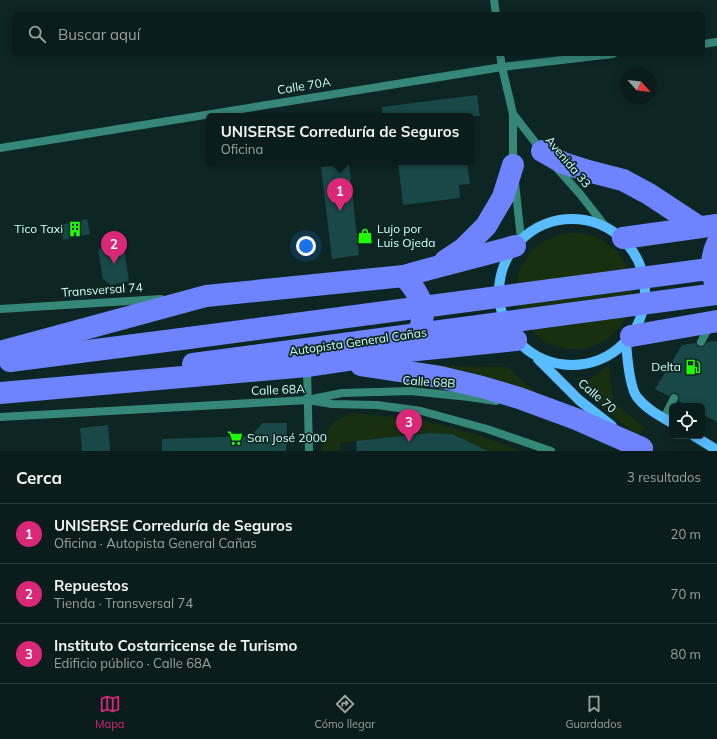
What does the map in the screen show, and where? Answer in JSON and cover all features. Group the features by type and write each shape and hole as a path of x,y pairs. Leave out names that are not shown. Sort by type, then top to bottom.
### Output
{"highway":[{"path":"542,151 563,163 623,180 708,226"},
{"path":"435,267 463,249 486,226 503,197 513,165"},
{"path":"623,238 708,226"},
{"path":"0,352 206,296 404,276 484,255 518,243"},
{"path":"717,244 714,249 712,266 717,286"},
{"path":"0,362 717,268"},
{"path":"404,276 414,289 421,303 423,315 416,339 407,351"},
{"name":"Autopista General Cañas","path":"0,392 193,364 717,294"},
{"path":"629,339 714,321"},
{"path":"0,392 307,366 407,351 516,340"},
{"path":"336,362 440,377 482,387 519,398 576,419 644,450"}],"main road":[{"path":"560,219 583,219 605,226 623,238 636,255 644,275 646,296 641,318 629,339 607,357 583,365 558,365 535,356 516,340 505,321 498,294 500,277 506,261 518,243 539,226 560,219"},
{"path":"629,339 628,366 636,396 649,409 668,420"},
{"name":"Calle 70","path":"535,356 579,400 644,450"},
{"path":"699,439 717,450"}],"street":[{"path":"494,0 496,12"},
{"path":"705,44 717,42"},
{"name":"Avenida 33","path":"500,56 513,114 513,165 518,243"},
{"name":"Calle 70A","path":"217,113 502,67 596,56"},
{"name":"Avenida 33","path":"513,114 605,226"},
{"name":"Calle 70A","path":"0,148 206,115"},
{"name":"Transversal 74","path":"0,309 206,296"},
{"path":"701,342 714,321"},
{"path":"307,366 309,451"},
{"name":"Calle 68B","path":"308,400 342,393 410,391 469,397 549,409"},
{"path":"668,420 674,398"},
{"name":"Calle 68A","path":"0,417 308,400 332,404 377,405 421,411 486,429 551,451"}],"green space":[{"path":"574,233 596,237 615,250 628,269 632,291 628,313 615,332 596,345 574,349 552,345 533,332 520,313 516,291 520,269 533,250 552,237"},
{"path":"407,365 507,367 549,404"},
{"path":"609,365 613,402 645,428 638,436 579,387"},
{"path":"351,413 418,419 475,434 523,451 481,451 452,434 431,433 340,443 340,451 322,451 326,432 334,423"}],"building":[{"path":"477,95 480,116 474,116 474,113 382,113 382,107"},
{"path":"349,165 359,255 332,259 321,167"},
{"path":"398,165 467,165 470,184 459,185 460,198 403,205"},
{"name":"Tico Taxi","path":"87,219 90,234 63,240 60,225"},
{"path":"123,244 129,281 111,285 103,279 98,249"},
{"name":"Delta","path":"717,341 717,422 705,416 705,403 683,403 679,401 679,395 676,393 671,393 669,396 655,389 682,345 696,343 698,347 702,347 707,342"},
{"name":"San José 2000","path":"263,423 287,423 286,451 162,451 162,439 251,436"},
{"path":"108,425 110,451 82,451 80,428"},
{"path":"431,433 452,434 488,451 357,451 356,441"}],"place":[{"name":"UNISERSE Correduría de Seguros","path":"340,211"},
{"name":"Tico Taxi","path":"75,229"},
{"name":"Lujo por Luis Ojeda","path":"365,236"},
{"name":"Repuestos","path":"114,264"},
{"name":"Delta","path":"693,367"},
{"name":"San José 2000","path":"235,438"},
{"name":"Instituto Costarricense de Turismo","path":"409,442"}]}
